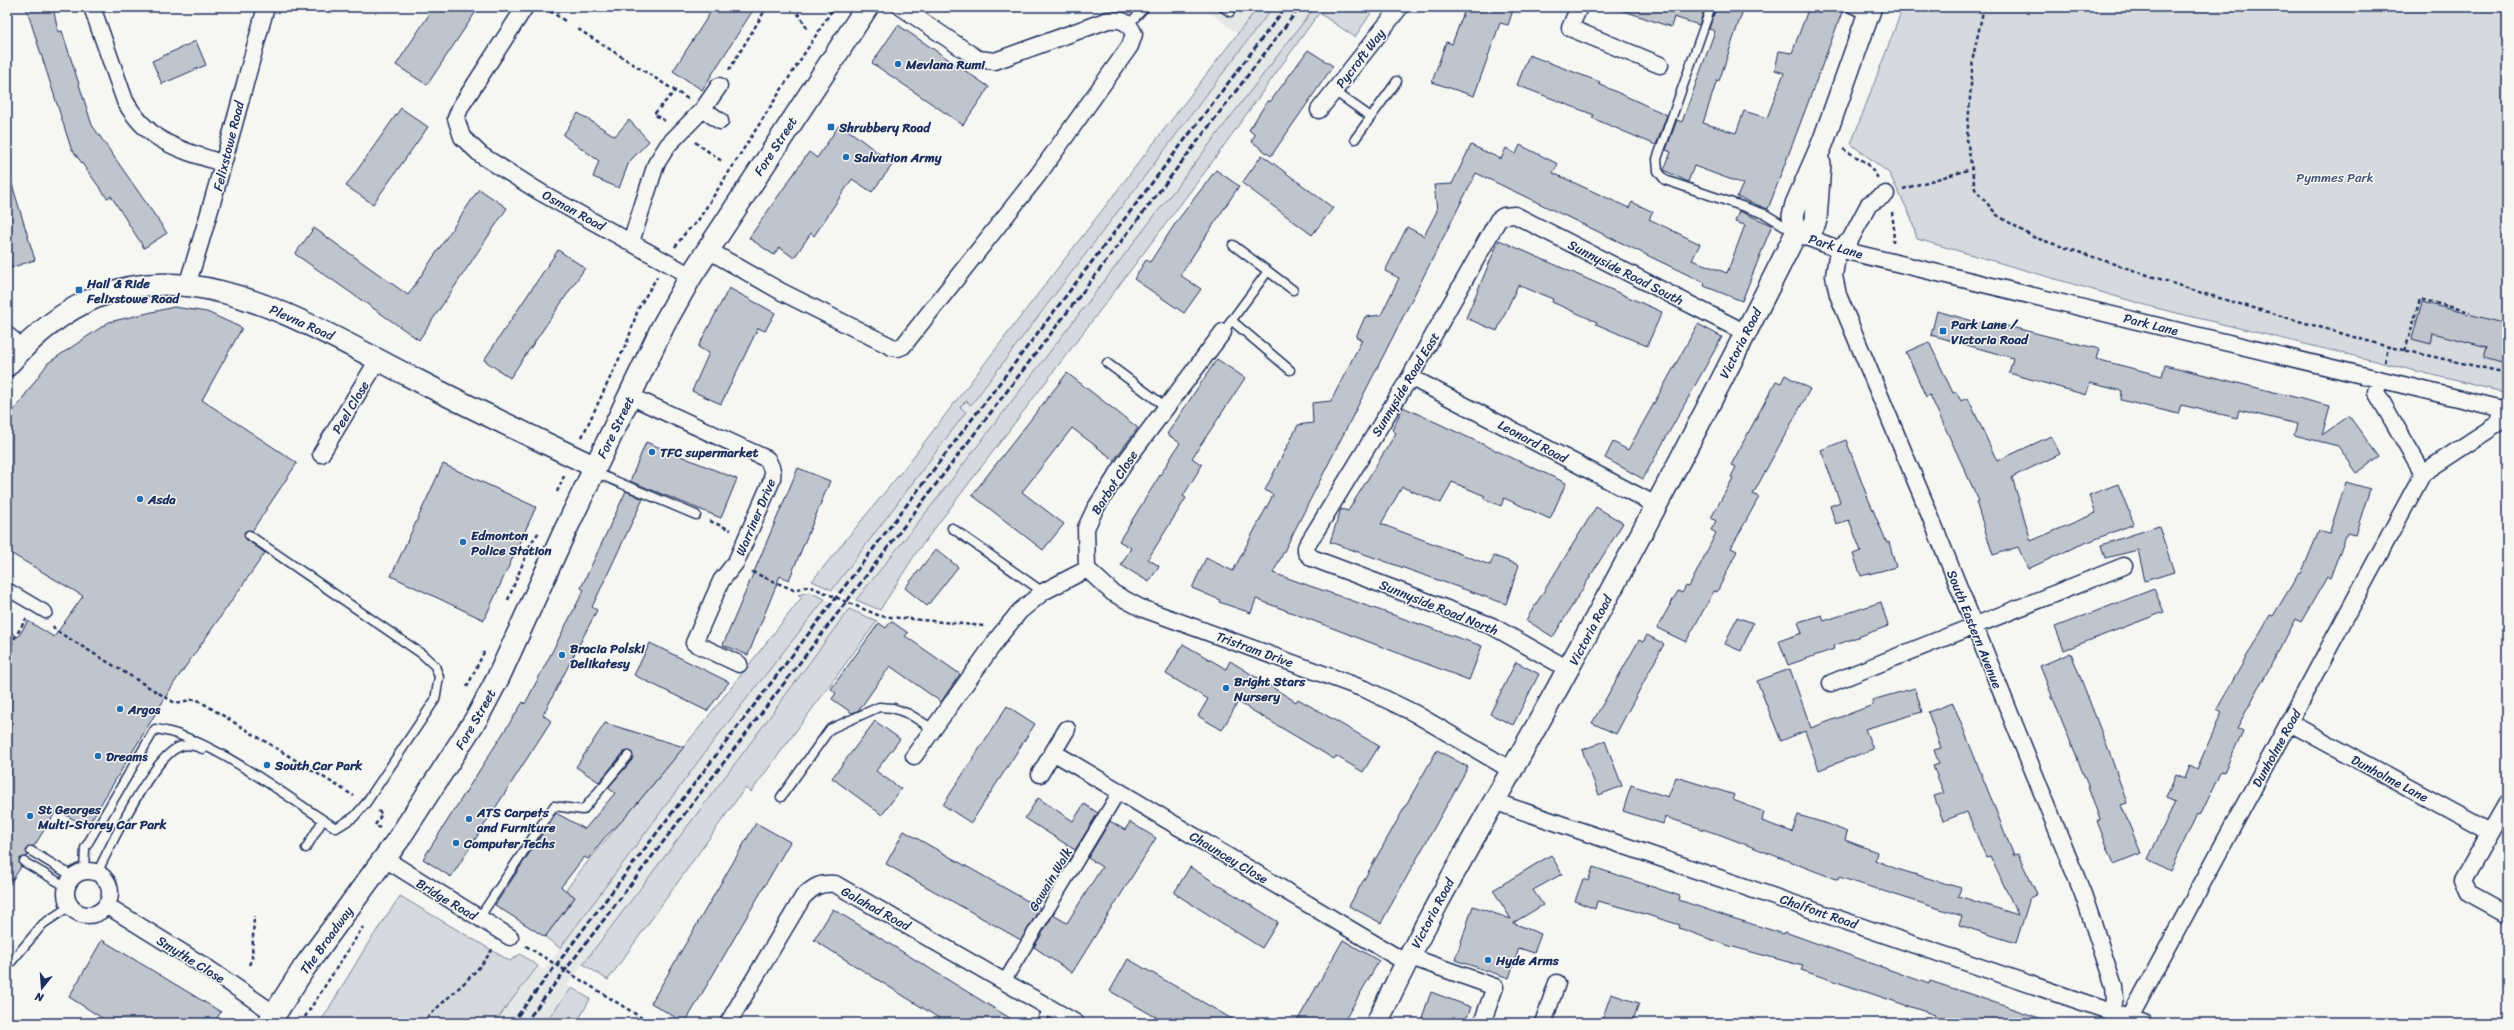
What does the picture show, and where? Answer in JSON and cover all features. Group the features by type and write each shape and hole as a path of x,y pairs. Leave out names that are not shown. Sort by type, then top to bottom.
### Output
{"main road":[{"name":"Fore Street","path":"385,859 439,779 489,697 646,360 691,276 867,7"},
{"name":"The Broadway","path":"272,1018 304,968 385,859"}],"street":[{"path":"92,7 125,101 133,116 153,135 174,148 222,163"},
{"name":"Felixstowe Road","path":"187,285 214,202 222,163 266,7"},
{"name":"Osman Road","path":"525,7 461,106 456,118 462,136 481,155 540,192 691,276"},
{"path":"708,250 782,292 892,346 898,348 903,346 1038,175 1130,46 1134,34 1129,24 1120,19 1108,20 995,61 987,61 978,59 901,7"},
{"name":"Pycroft Way","path":"1319,110 1400,7"},
{"path":"1579,7 1570,28 1660,66"},
{"path":"1796,233 1793,216 1796,204 1823,142 1869,12"},
{"path":"630,242 656,164 680,132 703,109 719,86"},
{"path":"703,109 720,121"},
{"path":"1838,249 1850,240 1869,204 1886,194"},
{"name":"Sunnyside Road South","path":"1504,216 1515,215 1746,333"},
{"name":"Sunnyside Road East","path":"1306,552 1306,547 1410,377 1498,220 1504,216"},
{"name":"Park Lane","path":"1796,233 1838,249 2381,375 2505,409"},
{"name":"Victoria Road","path":"1377,1023 1407,959 1493,801 1568,669 1656,505 1746,333 1796,233"},
{"name":"South Eastern Avenue","path":"1838,249 1834,276 1842,308 1924,501 2083,894 2114,986 2115,998 2112,1011"},
{"name":"Plevna Road","path":"7,366 15,341 46,326 81,303 108,292 135,286 187,285 252,300 337,337 378,360 594,469"},
{"name":"Barbot Close","path":"1087,569 1086,528 1095,508 1126,461 1227,326"},
{"name":"Peel Close","path":"321,454 378,360"},
{"path":"2381,375 2376,392 2423,473"},
{"name":"Leonard Road","path":"1410,377 1656,505"},
{"name":"Warriner Drive","path":"630,396 767,459 773,474 771,482 736,562 721,581 694,643 739,664"},
{"name":"Dunholme Road","path":"2134,1021 2182,918 2290,723 2423,473 2499,423 2505,409"},
{"name":"Sunnyside Road North","path":"1306,552 1312,558 1492,626 1568,669"},
{"path":"1831,683 2124,566"},
{"path":"914,756 1001,634 1020,611 1042,592 1087,569"},
{"name":"Tristram Drive","path":"1087,569 1113,593 1140,608 1366,690 1414,713 1511,770"},
{"path":"7,589 46,612"},
{"name":"Dunholme Lane","path":"2290,723 2490,832"},
{"path":"1040,774 1066,729"},
{"name":"Chauncey Close","path":"1053,752 1119,792 1407,959 1495,987 1482,1023"},
{"name":"Gawain Walk","path":"1005,980 1119,792"},
{"name":"Chalfont Road","path":"1493,801 2112,1011 2134,1021"},
{"path":"2507,803 2463,880 2464,886 2469,893 2507,914"},
{"name":"Bridge Road","path":"385,859 506,934"},
{"path":"80,877 107,883 110,893 106,906 96,913 87,915 77,912 70,906 66,898 80,877"},
{"name":"Galahad Road","path":"728,1023 804,897 812,888 822,883 835,884 1005,980 1076,1023"},
{"name":"Smythe Close","path":"106,906 209,969 272,1018"},
{"path":"1543,1023 1557,983"}],"lane":[{"path":"1129,24 1145,7"},
{"path":"1711,7 1657,159 1658,171 1665,180 1765,214 1796,233"},
{"path":"1849,7 1869,12"},
{"path":"1355,139 1397,81"},
{"path":"1334,91 1371,117"},
{"path":"1233,244 1293,290"},
{"path":"1268,271 1227,326 1290,370"},
{"path":"1107,364 1166,408"},
{"path":"594,469 696,515"},
{"path":"952,528 1042,592"},
{"path":"80,877 85,848 156,729 172,731 216,753 336,828 354,817 366,803 436,700 439,677 435,666 422,654 249,535"},
{"path":"781,798 830,729 879,707 893,708 909,714 933,729"},
{"path":"80,877 118,831 158,764 171,751 183,746 216,753"},
{"path":"479,918 554,806 583,810 628,756"},
{"path":"306,848 323,820"},
{"path":"31,851 80,877"},
{"path":"24,862 80,877"},
{"path":"7,967 43,924 70,906"},
{"path":"1040,1023 1050,1006"}],"path":[{"path":"544,7 565,21"},
{"path":"719,86 767,7"},
{"path":"794,7 808,30"},
{"name":"Fore Street","path":"671,252 686,232 697,222 834,7"},
{"path":"1984,7 1973,57 1968,101 1967,139 1975,189 1997,215 2033,237 2202,293 2388,347 2507,373"},
{"path":"578,29 703,109"},
{"path":"675,91 654,114 723,162"},
{"path":"1886,194 1971,169"},
{"name":"Fore Street","path":"582,438 628,340 638,309 660,271"},
{"path":"2406,351 2420,299 2470,312"},
{"path":"2381,375 2388,347"},
{"path":"557,494 566,472"},
{"path":"696,515 747,536"},
{"path":"504,607 531,543 543,528"},
{"path":"736,562 794,590 809,586 880,616 988,627 1001,634"},
{"path":"7,651 34,605"},
{"path":"46,612 55,630 175,703 196,699 359,799"},
{"name":"Fore Street","path":"466,688 486,648"},
{"path":"382,814 375,825 380,828 386,822"},
{"path":"249,965 252,958 254,916"},
{"path":"422,1023 442,1001 469,979 506,934 650,1023"}],"shaded area":[{"path":"1203,7 1258,7 1238,34"},
{"path":"1273,7 1315,7 932,505 856,600 832,590 966,412 960,407 966,401 972,405"},
{"path":"825,599 849,609 743,753 567,985 572,988 544,1023 494,1023 538,966 544,970 715,739"}],"green space":[{"path":"1258,7 1273,7 971,405 966,401 960,407 966,412 832,590 812,581 903,470"},
{"path":"1315,7 1375,7 1355,37 1319,13 1205,172 916,553 880,610 856,600 932,505"},
{"name":"Pymmes Park","path":"1903,7 2507,7 2507,393 2156,308 1917,239 1911,217 1889,173 1851,144"},
{"path":"809,592 825,599 715,739 560,948 545,937 575,897 566,890 732,687 802,597 798,595"},
{"path":"849,609 877,621 751,792 745,788 608,980 583,964 743,753"},
{"path":"400,896 510,961 520,954 538,966 494,1023 320,1023 367,945"},
{"path":"572,988 590,999 577,1023 544,1023"}],"building":[{"path":"26,7 53,7 58,32 62,31 92,125 167,233 144,248 111,196 107,198 71,148"},
{"path":"434,7 479,7 427,85 396,65"},
{"path":"714,7 755,7 702,90 673,71"},
{"path":"1462,7 1514,7 1508,25 1500,23 1474,96 1432,82 1446,42 1452,44 1464,12"},
{"path":"1622,7 1705,7 1699,25 1674,17 1671,27 1621,10"},
{"path":"1716,7 1744,7 1703,123 1736,133 1744,111 1767,118 1784,73 1775,70 1779,51 1792,53 1809,7 1844,7 1768,209 1737,197 1743,184 1694,166 1688,182 1664,170 1671,152 1666,150 1677,120 1682,122 1715,31 1709,29"},
{"path":"898,25 989,87 963,125 872,63"},
{"path":"196,41 206,65 162,84 152,61"},
{"path":"1308,50 1333,66 1271,156 1251,141 1255,135 1249,130 1268,100 1270,102"},
{"path":"1529,55 1600,82 1599,84 1667,115 1656,145 1592,118 1594,115 1517,85"},
{"path":"401,108 428,127 373,204 346,186"},
{"path":"578,113 615,136 629,120 649,141 629,162 619,188 593,177 599,161 563,135"},
{"path":"840,124 893,164 872,192 852,179 814,236 811,233 794,258 779,247 774,255 749,238 809,152 817,158"},
{"path":"1471,145 1501,159 1506,148 1516,154 1520,145 1558,164 1553,173 1629,208 1632,202 1653,212 1649,219 1700,244 1692,260 1727,273 1745,225 1735,222 1739,211 1772,225 1742,301 1704,286 1705,283 1476,173 1273,573 1482,646 1469,680 1256,599 1251,613 1219,602 1220,600 1192,588 1206,558 1233,571 1273,495 1265,490 1298,425 1313,423 1312,403 1331,401 1362,340 1356,337 1365,317 1381,315 1399,278 1385,271 1407,227 1424,236 1437,211 1434,185 1452,184"},
{"path":"1262,155 1333,208 1312,235 1242,183"},
{"path":"1216,170 1239,186 1180,275 1201,289 1184,313 1134,279 1146,260 1150,262 1177,221"},
{"path":"11,181 35,260 7,269 7,182"},
{"path":"479,189 507,208 419,340 295,254 314,228 408,295"},
{"path":"1499,240 1662,312 1647,346 1596,324 1597,322 1552,302 1553,299 1518,285 1497,331 1466,318"},
{"path":"558,250 585,268 510,378 484,360"},
{"path":"729,288 775,313 765,331 758,328 721,404 692,391 709,353 698,347"},
{"path":"2422,302 2507,324 2507,343 2502,363 2484,358 2487,347 2433,333 2431,344 2412,339"},
{"name":"Asda","path":"174,307 207,312 242,328 202,400 297,463 252,531 244,532 246,539 265,553 174,683 87,827 57,810 34,846 27,848 28,856 19,859 21,867 7,888 7,630 18,637 28,621 54,637 83,596 7,551 7,420 48,363 109,322"},
{"path":"1937,311 1994,327 1995,323 2099,349 2096,359 2162,376 2165,365 2330,406 2322,435 2349,416 2379,457 2357,473 2338,446 2294,435 2297,424 2239,410 2237,418 2181,405 2178,414 2121,400 2122,391 2090,383 2086,395 2009,373 2013,358 1931,335"},
{"path":"1698,324 1722,337 1643,479 1605,458 1613,442 1628,450"},
{"path":"1929,342 1953,393 1956,392 1961,401 1968,398 1997,461 2051,436 2060,454 2012,477 2031,541 2096,513 2089,495 2118,484 2134,524 2075,547 2028,569 2018,547 1993,555 1976,502 1979,501 1930,395 1926,397 1906,352"},
{"path":"1217,359 1245,378 1192,458 1202,465 1183,496 1186,498 1148,559 1159,566 1149,582 1121,565 1131,548 1119,541 1180,443 1167,434"},
{"path":"1067,373 1138,428 1114,460 1072,428 1022,492 1064,524 1043,550 972,495"},
{"path":"1785,375 1810,389 1753,494 1759,497 1731,548 1737,551 1717,592 1714,591 1686,642 1657,628 1678,591 1682,593 1686,586 1689,587 1716,533 1711,530 1716,521 1711,518 1733,478 1731,477 1736,467 1731,465 1776,381 1781,383"},
{"path":"1403,407 1566,483 1550,519 1504,498 1501,506 1483,498 1485,496 1452,482 1441,503 1402,487 1381,524 1490,565 1494,556 1519,565 1506,604 1330,542 1341,509 1348,511 1396,433 1392,430"},
{"path":"1846,440 1865,491 1887,543 1889,542 1896,567 1861,576 1853,554 1861,551 1849,520 1836,524 1830,506 1840,502 1821,450"},
{"path":"646,442 737,479 721,518 630,481"},
{"name":"Edmonton Police Station","path":"443,464 536,507 484,620 391,576"},
{"path":"798,468 830,481 789,580 780,576 748,655 723,645"},
{"path":"2346,482 2370,489 2355,535 2347,533 2330,578 2327,577 2301,622 2296,619 2237,728 2243,731 2224,772 2221,771 2200,815 2197,814 2170,871 2148,859 2175,802 2166,798 2176,775 2185,779 2190,765 2197,769 2222,712 2217,709 2270,615 2273,616 2299,573 2301,574 2319,531 2329,534"},
{"path":"626,491 643,499 592,607 597,610 543,715 551,721 451,877 423,859 523,702 525,704 584,590 581,588"},
{"path":"1596,507 1623,523 1553,637 1526,620"},
{"path":"2159,526 2174,572 2145,581 2138,550 2105,558 2101,545"},
{"path":"936,549 958,567 927,606 905,588"},
{"path":"2154,589 2164,612 2064,650 2055,627"},
{"path":"1881,602 1888,626 1833,646 1834,649 1788,665 1779,641 1802,633 1798,622 1822,615 1824,621"},
{"path":"1737,617 1753,623 1741,651 1725,644"},
{"path":"891,621 908,633 905,636 960,674 941,702 890,666 859,710 852,713 832,699 836,693 831,689 879,623 886,628"},
{"path":"1647,635 1664,644 1616,734 1592,723 1639,640 1643,642"},
{"path":"650,643 729,682 707,711 634,675"},
{"path":"1183,644 1226,669 1230,661 1296,702 1298,699 1379,746 1363,772 1336,756 1334,759 1238,702 1222,730 1198,716 1208,699 1166,674"},
{"path":"2071,653 2111,757 2127,803 2121,805 2141,853 2114,864 2097,821 2100,820 2087,783 2040,666"},
{"path":"1516,662 1539,674 1513,725 1490,714"},
{"path":"1790,669 1811,728 1873,705 1872,700 1915,688 1922,712 1865,729 1873,749 1819,770 1805,731 1781,741 1757,681"},
{"path":"1953,703 2014,856 2018,855 2037,894 2030,898 2016,943 1959,925 1962,916 1839,877 1838,880 1721,835 1665,817 1663,824 1623,811 1631,785 1668,797 1676,777 1735,795 1733,800 1764,812 1762,821 1792,832 1798,815 1828,824 1847,832 1845,840 1877,852 1875,860 1897,869 1961,888 1958,896 2018,915 1990,856 1986,857 1967,812 1943,821 1934,796 1944,793 1933,766 1939,764 1934,750 1941,748 1928,712"},
{"path":"1007,706 1035,724 971,823 943,805"},
{"path":"875,721 900,739 876,771 901,789 882,815 832,778"},
{"path":"605,723 684,747 624,819 605,837 588,859 584,857 561,887 575,897 545,937 495,905 556,813 585,829 615,793 608,788 632,760 631,752 624,752 599,782 576,767"},
{"path":"1605,741 1622,786 1599,795 1582,750"},
{"path":"1437,750 1468,767 1381,923 1349,906"},
{"path":"1038,798 1073,821 1084,804 1098,813 1075,850 1025,818"},
{"path":"1110,821 1125,830 1130,822 1156,838 1072,973 1034,947 1053,915 1067,923 1102,867 1088,858"},
{"path":"756,823 790,842 685,1023 651,1003"},
{"path":"904,831 1040,908 1021,940 886,864"},
{"path":"1551,855 1562,874 1533,890 1543,905 1513,923 1541,934 1534,953 1519,948 1509,978 1455,960 1473,906 1511,919 1493,890"},
{"path":"1190,867 1278,922 1262,948 1174,893"},
{"path":"1593,867 1680,896 1679,900 1726,916 1784,934 1785,932 1929,984 1930,981 1967,993 2045,1020 2044,1023 1933,1023 1935,1015 1801,970 1803,966 1726,945 1679,928 1680,925 1625,908 1597,901 1595,909 1575,901 1583,879 1588,881"},
{"path":"833,909 1018,1023 947,1023 814,940"},
{"path":"102,940 221,1012 213,1023 110,1023 69,997"},
{"path":"1343,940 1379,961 1343,1023 1296,1023"},
{"path":"1128,959 1239,1023 1166,1023 1110,991"},
{"path":"1431,992 1471,1007 1465,1023 1420,1023"},
{"path":"1611,994 1639,1003 1632,1023 1601,1023"}],"railway":[{"path":"512,1023 1286,7"},
{"path":"525,1023 1300,7"}],"place":[{"name":"Mevlana Rumi","path":"898,64"},
{"name":"Shrubbery Road","path":"831,127"},
{"name":"Salvation Army","path":"846,157"},
{"name":"Hail & Ride Felixstowe Road","path":"79,290"},
{"name":"Park Lane / Victoria Road","path":"1943,331"},
{"name":"TFC supermarket","path":"652,452"},
{"name":"Asda","path":"140,499"},
{"name":"Edmonton Police Station","path":"463,542"},
{"name":"Bracia Polski Delikatesy","path":"562,655"},
{"name":"Bright Stars Nursery","path":"1226,688"},
{"name":"Argos","path":"120,709"},
{"name":"Dreams","path":"98,756"},
{"name":"South Car Park","path":"267,765"},
{"name":"St Georges Multi-Storey Car Park","path":"30,816"},
{"name":"ATS Carpets and Furniture","path":"469,819"},
{"name":"Computer Techs","path":"456,843"},
{"name":"Hyde Arms","path":"1488,960"}]}
